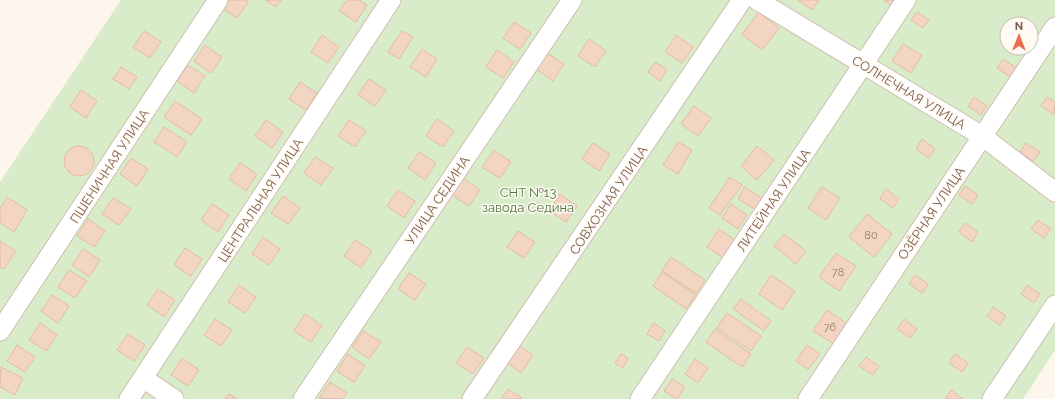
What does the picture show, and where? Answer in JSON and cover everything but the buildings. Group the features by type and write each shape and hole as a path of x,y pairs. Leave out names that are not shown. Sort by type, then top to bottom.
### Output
{"street":[{"name":"ПШЕНИЧНАЯ УЛИЦА","path":"0,331 218,0"},
{"name":"ЦЕНТРАЛЬНАЯ УЛИЦА","path":"129,399 391,0"},
{"name":"УЛИЦА СЕДИНА","path":"303,399 572,0"},
{"name":"СОВХОЗНАЯ УЛИЦА","path":"472,399 742,0"},
{"name":"СОЛНЕЧНАЯ УЛИЦА","path":"757,0 982,136 1055,192"},
{"name":"ЛИТЕЙНАЯ УЛИЦА","path":"640,399 906,0"},
{"name":"ОЗЁРНАЯ УЛИЦА","path":"808,399 1055,27"},
{"path":"992,399 1055,305"},
{"path":"143,378 174,399"}],"green space":[{"name":"СНТ №13 завода Седина","path":"121,0 1055,0 1055,350 1023,399 0,399 0,182"}]}
